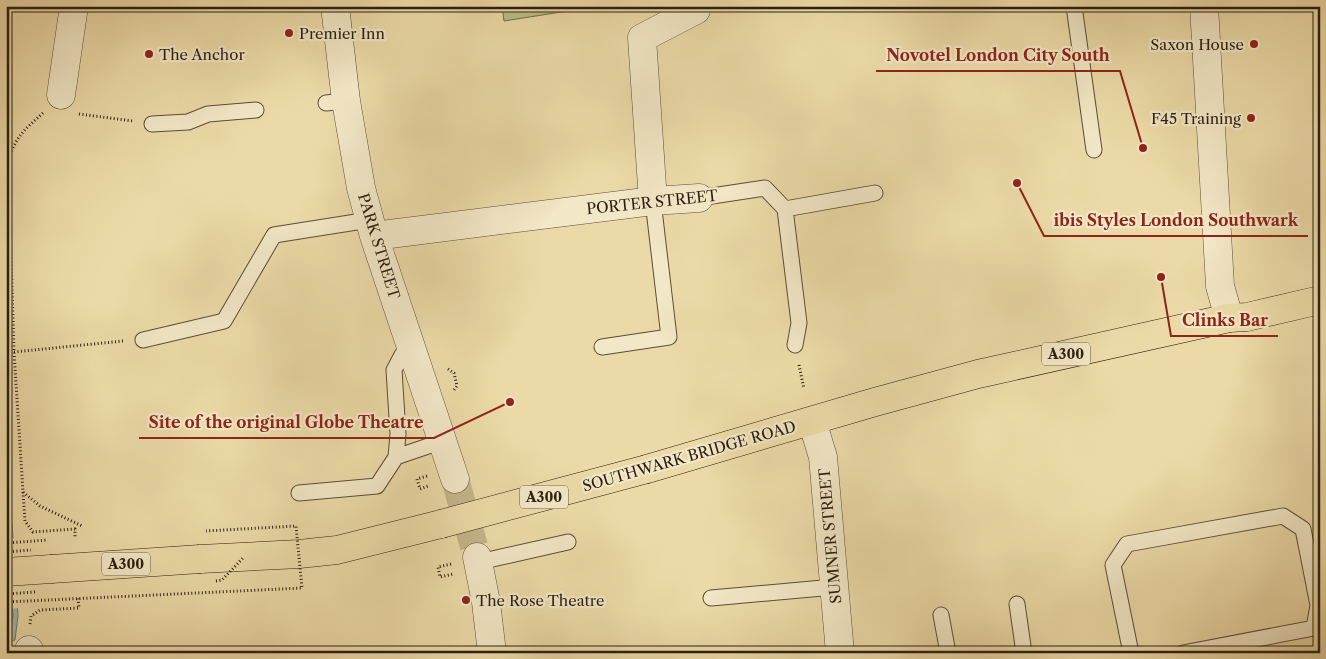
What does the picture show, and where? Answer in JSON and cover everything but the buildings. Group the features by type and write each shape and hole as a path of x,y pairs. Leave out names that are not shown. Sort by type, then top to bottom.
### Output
{"main road":[{"name":"SOUTHWARK BRIDGE ROAD","path":"6,572 337,550 647,469 978,374 1229,318 1247,317 1320,300"}],"street":[{"path":"61,95 74,6"},
{"name":"PARK STREET","path":"335,6 336,102 372,228 443,441 442,482"},
{"path":"1204,6 1220,286 1229,318"},
{"path":"653,201 642,38 697,8"},
{"name":"PORTER STREET","path":"372,228 700,198"},
{"name":"SUMNER STREET","path":"812,422 823,457 840,653"},
{"path":"470,561 492,653"}],"lane":[{"path":"1074,6 1094,150"},
{"path":"152,124 188,122 208,114 256,110"},
{"name":"PORTER STREET","path":"700,198 765,188 786,209"},
{"path":"796,352 799,322 786,209 875,193"},
{"path":"602,347 669,337 653,201"},
{"path":"143,340 224,321 274,235 372,228"},
{"path":"299,493 377,486 396,457 398,434 394,370 410,344"},
{"path":"396,457 443,441"},
{"path":"1131,653 1113,565 1128,544 1283,516 1303,529 1316,571 1318,605 1314,628 1183,653"},
{"path":"470,561 568,542"},
{"path":"711,598 834,588"},
{"path":"1017,604 1024,653"},
{"path":"941,615 948,653"}],"path":[{"path":"61,95 23,130 12,147 8,162 14,352 25,521 33,532 75,529 75,538"},
{"path":"81,114 152,124"},
{"path":"14,352 101,343"},
{"path":"796,352 804,389"},
{"path":"417,479 420,488 442,482"},
{"path":"23,492 40,506 82,526"},
{"path":"6,602 302,588 299,554"},
{"path":"440,577 438,567 470,561"},
{"path":"40,610 79,608 78,598"}],"green space":[{"path":"502,6 587,6 587,8 504,21"}],"water":[{"path":"6,468 8,522 12,522 18,616 15,640 6,642"}],"pier":[{"path":"6,538 16,538 20,608 6,609"}],"tunnel":[{"path":"455,479 477,557"}],"place":[{"name":"Premier Inn","path":"289,33"},
{"name":"Saxon House","path":"1254,44"},
{"name":"The Anchor","path":"149,54"},
{"name":"F45 Training","path":"1251,118"},
{"name":"Novotel London City South","path":"1143,148"},
{"name":"ibis Styles London Southwark","path":"1017,183"},
{"name":"Clinks Bar","path":"1161,277"},
{"name":"Site of the original Globe Theatre","path":"510,402"},
{"name":"The Rose Theatre","path":"466,600"}]}
